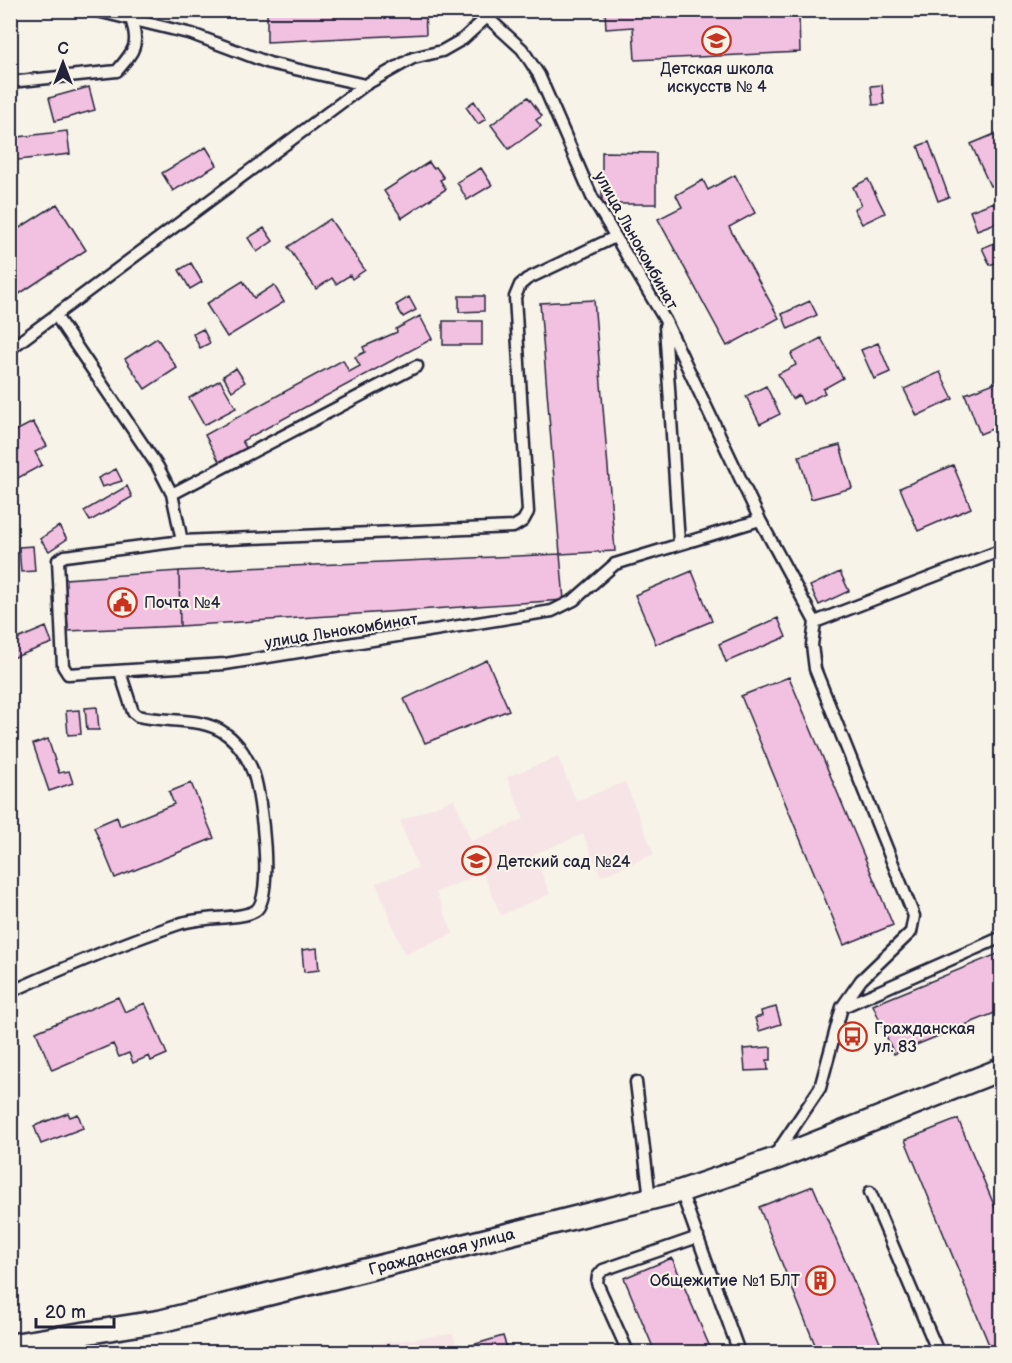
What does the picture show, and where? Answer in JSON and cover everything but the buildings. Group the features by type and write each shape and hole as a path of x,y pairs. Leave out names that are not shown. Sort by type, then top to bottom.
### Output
{"street":[{"name":"Гражданская улица","path":"10,1345 161,1321 681,1191 772,1160 1002,1069"}],"lane":[{"path":"93,10 192,34 269,63 365,85"},
{"name":"улица Льнокомбинат","path":"10,349 365,85 413,58 442,51 463,39 487,14 522,49 539,75 592,197 665,320 760,520 815,622"},
{"path":"10,82 117,71 133,53 137,37 131,19"},
{"path":"56,316 158,467 171,494 182,541 513,527 523,521 528,512 515,297 520,285 527,279 615,237"},
{"path":"665,320 679,543"},
{"path":"171,494 417,366"},
{"name":"улица Льнокомбинат","path":"182,541 65,556 58,560 64,669 68,674 225,664 552,611 574,600 615,564 760,520"},
{"path":"772,1160 820,1089 842,1007 861,980 911,932 914,916 815,669 812,645 815,622 1002,550"},
{"path":"10,992 78,961 181,923 200,918 247,914 256,911 262,904 266,883 260,803 254,774 240,748 215,727 138,716 134,711 120,672"},
{"path":"842,1007 1002,937"},
{"path":"636,1082 650,1199"},
{"path":"681,1191 740,1353"},
{"path":"870,1192 938,1353"},
{"path":"628,1353 597,1283 598,1276 603,1270 698,1237"}],"shaded area":[{"name":"Детский сад №24","path":"558,757 576,801 625,782 654,854 601,876 583,834 534,854 550,894 501,915 483,873 436,892 453,934 404,954 376,883 418,868 400,821 454,799 471,841 524,819 507,777"},
{"path":"452,1334 458,1352 305,1352"}],"place":[{"name":"Детская школа искусств № 4","path":"717,40"},
{"name":"Почта №4","path":"123,602"},
{"name":"Детский сад №24","path":"476,861"},
{"name":"Гражданская ул. 83","path":"853,1037"},
{"name":"Общежитие №1 БЛТ","path":"821,1280"}]}
